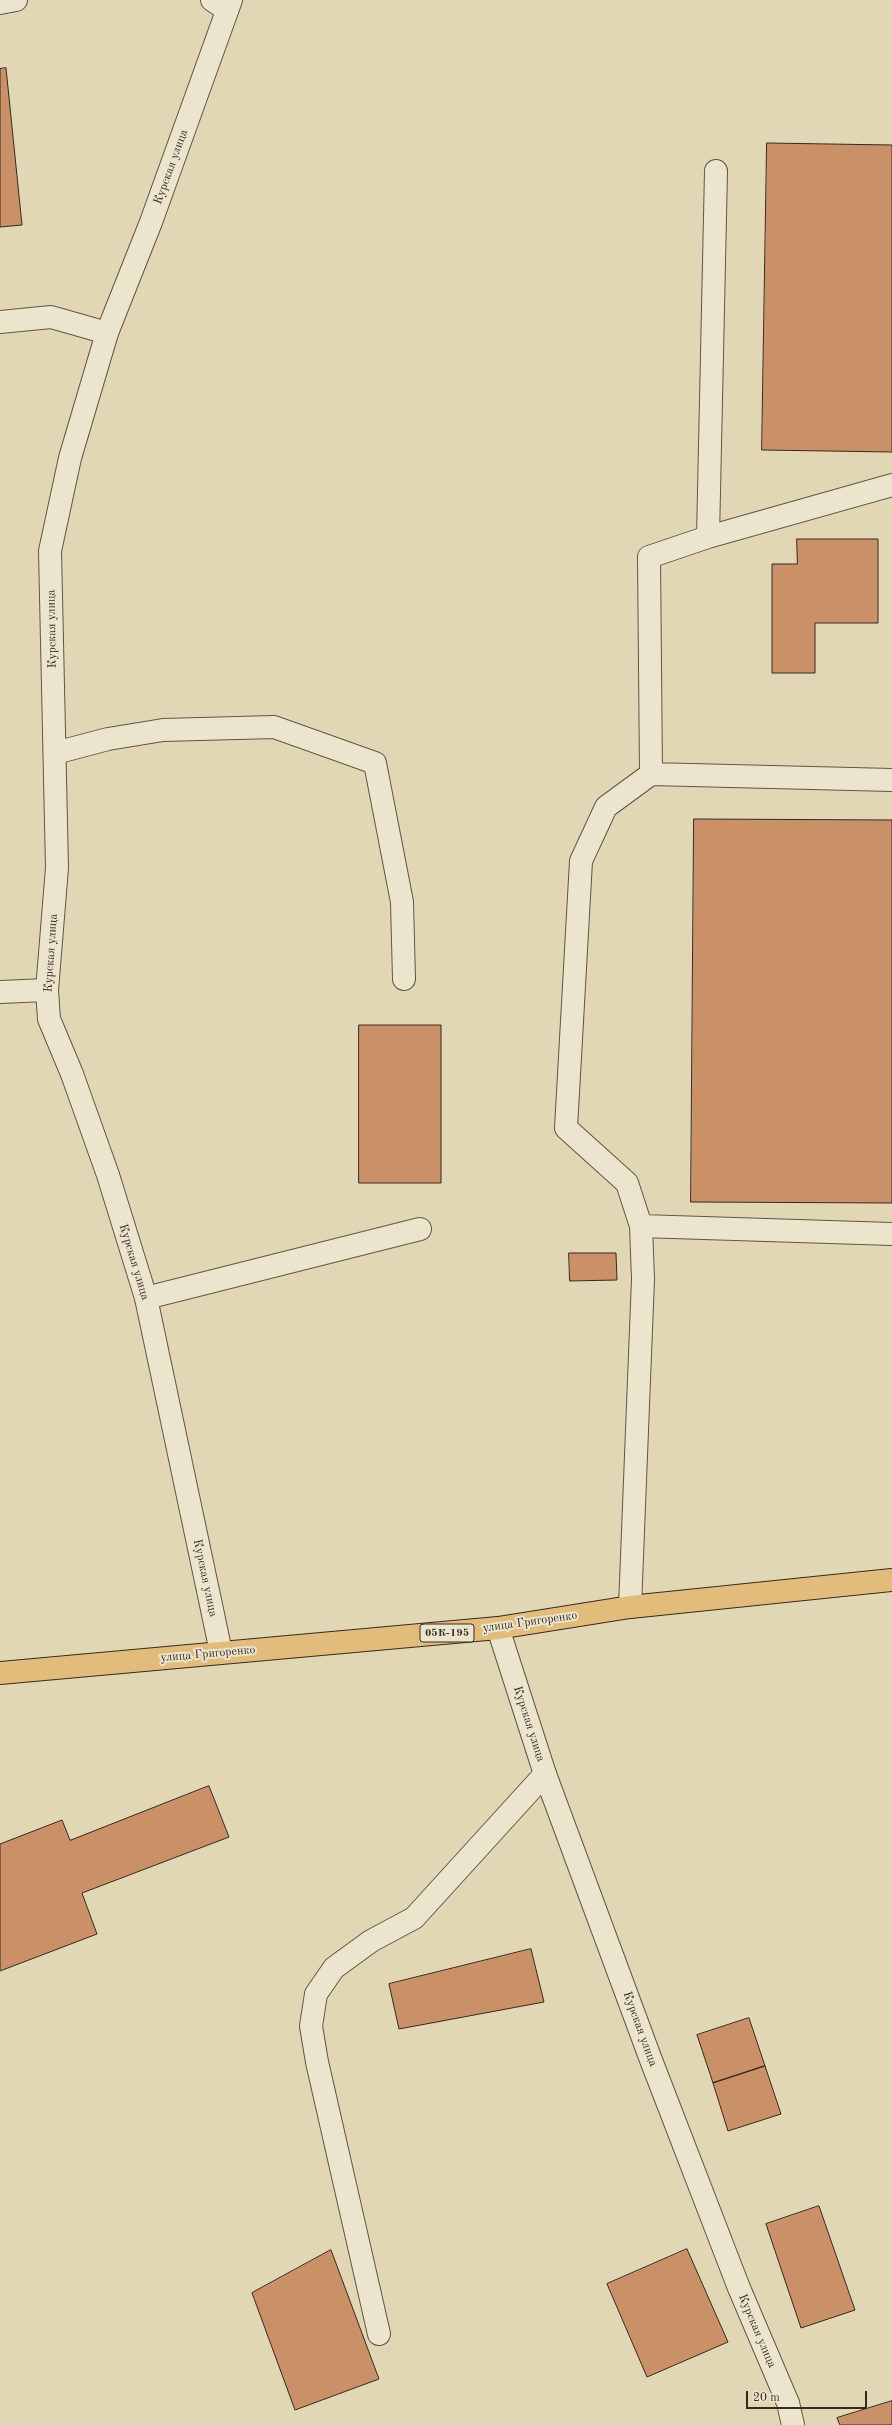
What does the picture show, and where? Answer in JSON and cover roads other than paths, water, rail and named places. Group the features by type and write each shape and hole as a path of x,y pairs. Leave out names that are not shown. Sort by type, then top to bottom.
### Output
{"main road":[{"name":"улица Григоренко","path":"0,1673 498,1628 630,1607 892,1580"}],"street":[{"path":"0,3 16,0"},
{"name":"Курская улица","path":"221,1652 146,1298 108,1175 72,1074 49,1019 46,990 57,868 50,552 70,458 107,333 151,222 224,3"},
{"path":"708,537 716,170"},
{"path":"0,322 51,317 107,333"},
{"path":"651,774 649,557 708,537 892,485"},
{"path":"55,753 108,738 163,730 274,727 375,763 402,902 404,979"},
{"path":"630,1607 643,1279 641,1226 627,1183 566,1128 581,861 606,807 651,774 892,780"},
{"path":"0,992 46,990"},
{"path":"641,1226 892,1234"},
{"path":"146,1298 420,1229"},
{"name":"Курская улица","path":"498,1628 545,1774 651,2060 739,2288 788,2403 793,2425"},
{"path":"379,2334 317,2062 311,2026 316,1994 334,1968 371,1941 414,1918 545,1774"}]}
